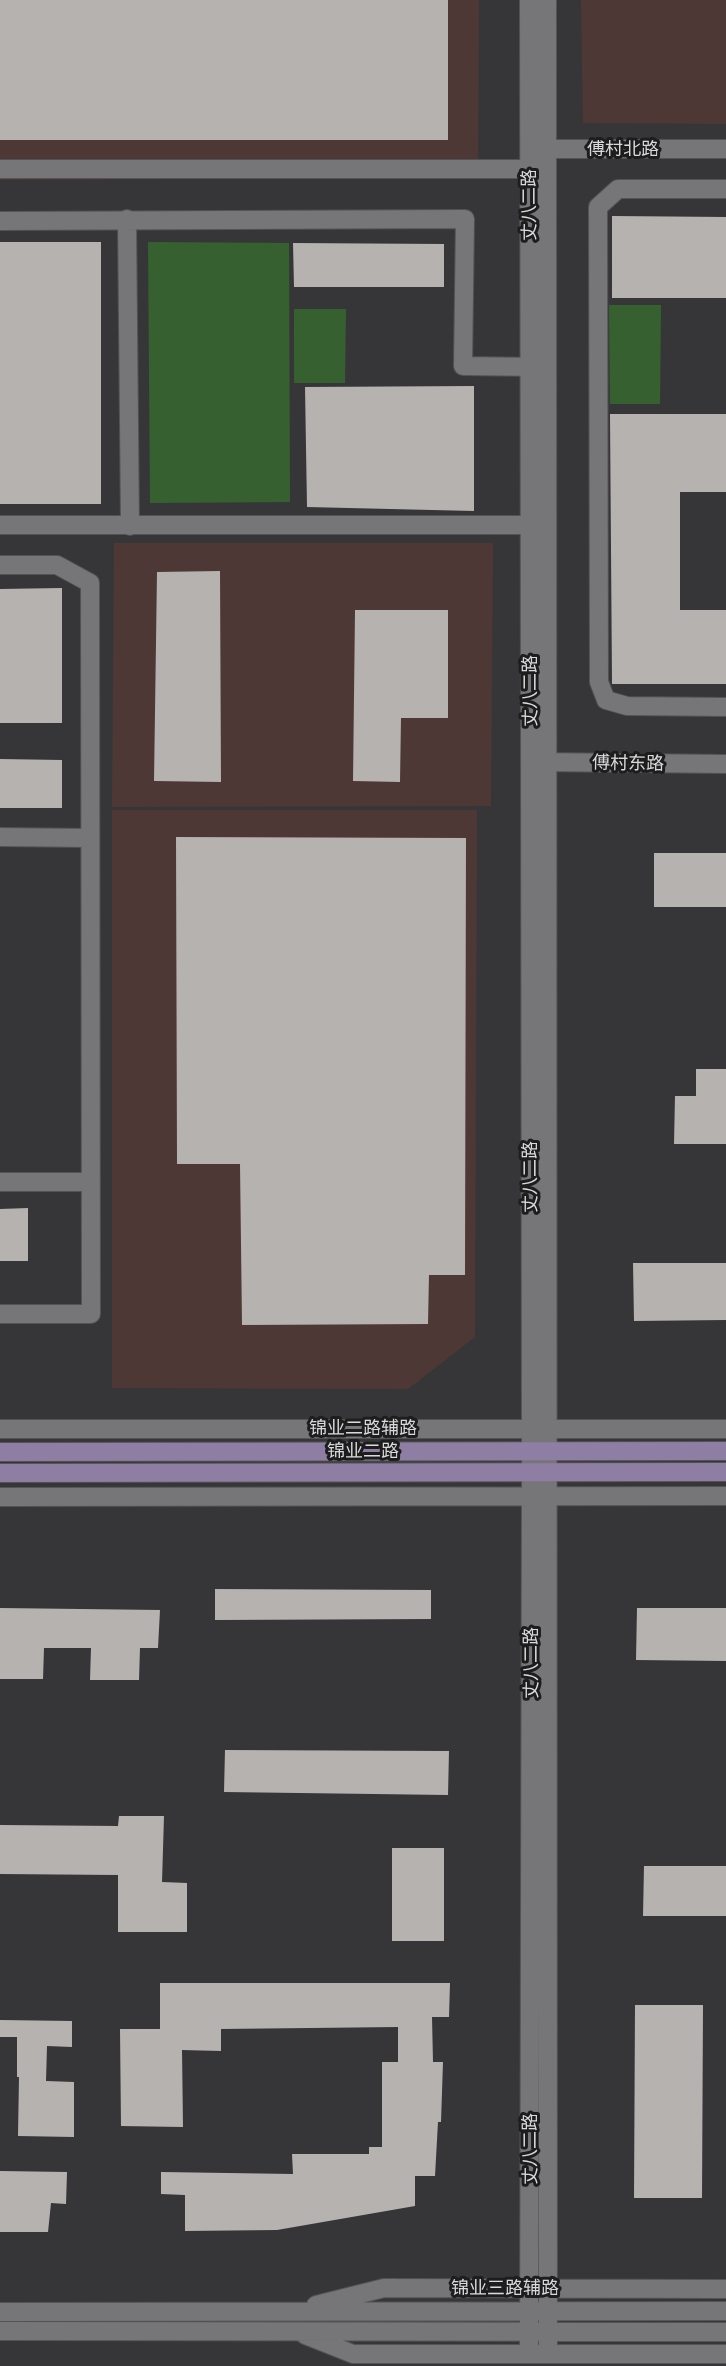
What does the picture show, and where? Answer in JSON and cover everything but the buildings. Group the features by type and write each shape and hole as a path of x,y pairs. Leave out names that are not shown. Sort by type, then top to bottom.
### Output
{"main road":[{"name":"锦业二路","path":"0,1452 726,1451"},
{"name":"锦业二路","path":"0,1473 726,1472"}],"street":[{"name":"丈八二路","path":"529,0 529,367 539,525"},
{"name":"丈八二路","path":"547,0 549,367 539,525 539,2331 548,2354"},
{"path":"0,169 530,169 547,149"},
{"name":"傅村北路","path":"547,149 726,149"},
{"path":"726,189 618,189 598,207 599,682 606,700 627,706 726,707"},
{"path":"127,219 130,526"},
{"path":"0,220 465,219 463,366 549,367"},
{"path":"0,525 539,525"},
{"path":"0,565 57,565 90,583 92,1314 0,1314"},
{"name":"傅村东路","path":"539,762 726,764"},
{"path":"0,837 89,838"},
{"path":"0,1182 90,1182"},
{"name":"锦业二路辅路","path":"0,1429 726,1429"},
{"path":"0,1497 726,1496"},
{"name":"锦业三路辅路","path":"287,2312 384,2288 726,2289"},
{"path":"661,2360 666,2311"},
{"path":"0,2312 726,2311"},
{"path":"0,2331 726,2332"},
{"path":"295,2331 353,2354 548,2354 661,2360 726,2355"},
{"name":"丈八二路","path":"529,2354 539,2331"}],"shaded area":[{"path":"0,0 479,0 478,177 0,180"},
{"path":"581,0 726,0 726,124 583,123"},
{"path":"114,543 493,543 491,806 112,807"},
{"path":"112,810 477,810 475,1337 408,1389 112,1388"}],"green space":[{"path":"148,242 289,243 290,502 150,503"},
{"path":"609,305 661,305 660,404 610,404"},
{"path":"294,309 346,309 345,383 294,383"}]}
